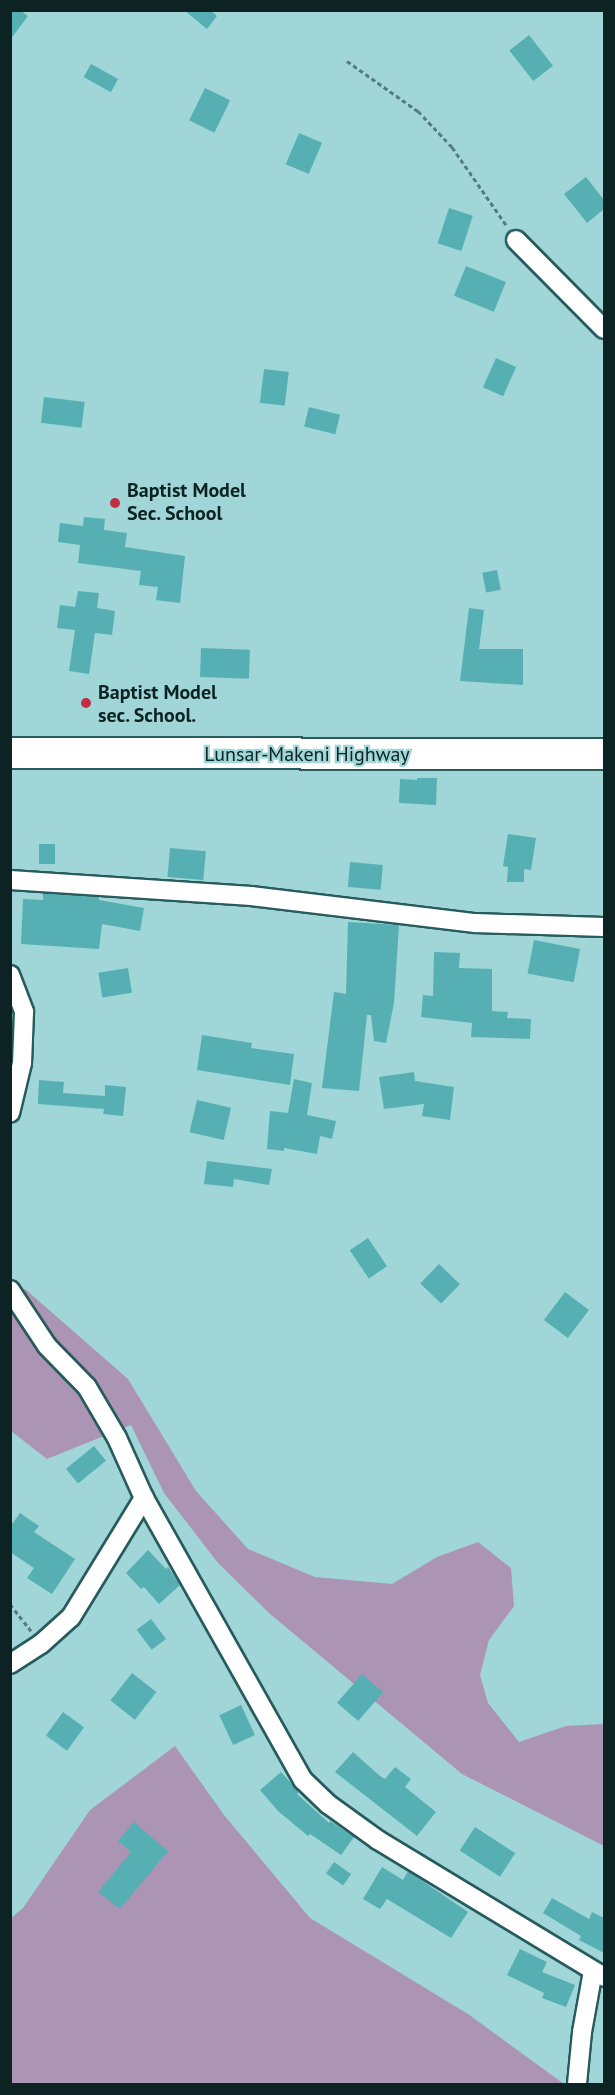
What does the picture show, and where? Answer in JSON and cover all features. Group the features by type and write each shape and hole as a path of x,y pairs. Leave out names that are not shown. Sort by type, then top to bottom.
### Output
{"main road":[{"name":"Lunsar-Makeni Highway","path":"10,753 604,754"}],"street":[{"path":"516,240 604,329"},
{"path":"10,880 250,896 475,923 604,927"},
{"path":"10,975 24,1012 22,1063 10,1113"},
{"path":"10,1290 47,1346 87,1387 117,1438 144,1498 303,1780 328,1804 378,1840 599,1974 582,2032 577,2085"},
{"path":"10,1664 41,1644 71,1617 144,1498"}],"path":[{"path":"347,62 418,111 452,147 516,240"},
{"path":"10,1604 41,1644"}],"shaded area":[{"path":"25,1289 128,1379 196,1491 248,1549 315,1577 392,1584 437,1557 478,1542 511,1568 514,1606 489,1640 480,1675 488,1703 519,1742 566,1726 604,1724 604,1846 462,1774 269,1613 218,1563 164,1493 131,1425 47,1459 11,1431 10,1297"},
{"path":"175,1746 224,1815 310,1918 468,2014 564,2084 11,2084 11,1918 23,1908 90,1810"}],"building":[{"path":"10,10 20,10 28,16 10,40"},
{"path":"184,10 210,10 217,16 207,29"},
{"path":"529,35 553,66 533,81 509,50"},
{"path":"91,64 118,79 111,92 84,77"},
{"path":"205,88 230,100 214,133 189,120"},
{"path":"299,133 322,143 309,174 286,164"},
{"path":"586,177 604,200 604,209 587,223 564,194"},
{"path":"449,208 473,216 461,251 438,243"},
{"path":"466,266 506,282 494,312 454,296"},
{"path":"496,358 516,367 503,396 483,387"},
{"path":"264,369 289,372 285,406 260,403"},
{"path":"44,397 85,402 82,428 41,423"},
{"path":"309,407 340,415 335,434 304,426"},
{"path":"84,517 105,519 104,530 127,533 125,547 185,556 180,603 156,600 158,587 139,585 141,571 78,563 80,545 58,542 60,523 83,526"},
{"path":"497,570 501,590 486,592 482,573"},
{"path":"78,591 99,593 97,608 115,611 112,635 95,633 89,674 69,671 75,630 57,628 60,605 75,607"},
{"path":"469,608 484,610 479,649 523,649 523,685 460,681"},
{"path":"201,648 250,650 249,679 200,677"},
{"path":"417,778 437,778 436,805 399,803 400,779 417,780"},
{"path":"508,834 536,838 531,870 524,869 524,882 507,882 508,867 503,866"},
{"path":"39,844 55,844 55,864 39,864"},
{"path":"170,848 206,851 203,880 167,877"},
{"path":"350,862 383,865 381,890 348,887"},
{"path":"43,893 99,897 99,900 144,908 140,931 102,924 99,949 21,944 23,899 43,900"},
{"path":"348,922 399,925 394,1003 386,1043 374,1041 371,1015 367,1015 359,1091 322,1088 334,992 346,994"},
{"path":"534,940 580,949 574,982 528,973"},
{"path":"434,952 460,953 459,968 492,969 492,1011 508,1012 507,1018 531,1019 530,1039 471,1037 472,1023 421,1017 423,995 433,996"},
{"path":"128,968 132,993 102,997 98,973"},
{"path":"202,1035 252,1043 251,1048 294,1054 290,1085 197,1070"},
{"path":"414,1072 415,1081 454,1087 450,1120 422,1116 424,1104 384,1109 379,1077"},
{"path":"294,1079 312,1083 307,1115 336,1121 332,1139 320,1136 317,1154 284,1148 284,1151 267,1149 270,1111 288,1113"},
{"path":"39,1080 64,1082 63,1093 105,1096 105,1085 126,1087 123,1116 103,1114 104,1109 38,1104"},
{"path":"197,1100 231,1108 224,1140 190,1132"},
{"path":"207,1161 272,1169 269,1185 234,1179 233,1187 204,1184"},
{"path":"368,1238 387,1266 369,1278 350,1250"},
{"path":"439,1264 460,1284 441,1304 420,1283"},
{"path":"565,1292 589,1310 568,1338 544,1320"},
{"path":"94,1446 106,1461 78,1483 66,1469"},
{"path":"20,1513 39,1526 34,1532 75,1559 52,1594 27,1578 34,1568 10,1552 10,1527"},
{"path":"148,1550 166,1569 168,1567 180,1585 159,1604 144,1587 141,1589 126,1573"},
{"path":"151,1619 166,1639 152,1650 137,1630"},
{"path":"132,1673 156,1692 135,1720 110,1701"},
{"path":"362,1674 383,1692 358,1721 337,1703"},
{"path":"241,1705 255,1735 233,1745 219,1715"},
{"path":"63,1712 84,1727 67,1751 46,1735"},
{"path":"353,1752 385,1779 395,1767 411,1779 405,1787 436,1812 417,1836 335,1772"},
{"path":"281,1772 299,1792 297,1794 329,1823 330,1821 354,1837 341,1855 310,1834 308,1836 278,1811 260,1790"},
{"path":"134,1822 168,1851 120,1909 98,1892 131,1852 118,1841"},
{"path":"475,1827 515,1853 500,1877 460,1850"},
{"path":"334,1862 351,1874 343,1886 326,1873"},
{"path":"382,1867 403,1880 408,1871 468,1912 451,1938 387,1899 380,1909 363,1899"},
{"path":"552,1898 589,1919 592,1912 604,1918 604,1953 579,1940 581,1936 543,1913"},
{"path":"520,1949 547,1962 542,1972 575,1985 566,2007 542,1998 544,1993 507,1975"}],"place":[{"name":"Baptist Model Sec. School","path":"115,503"},
{"name":"Baptist Model sec. School.","path":"86,703"}]}
